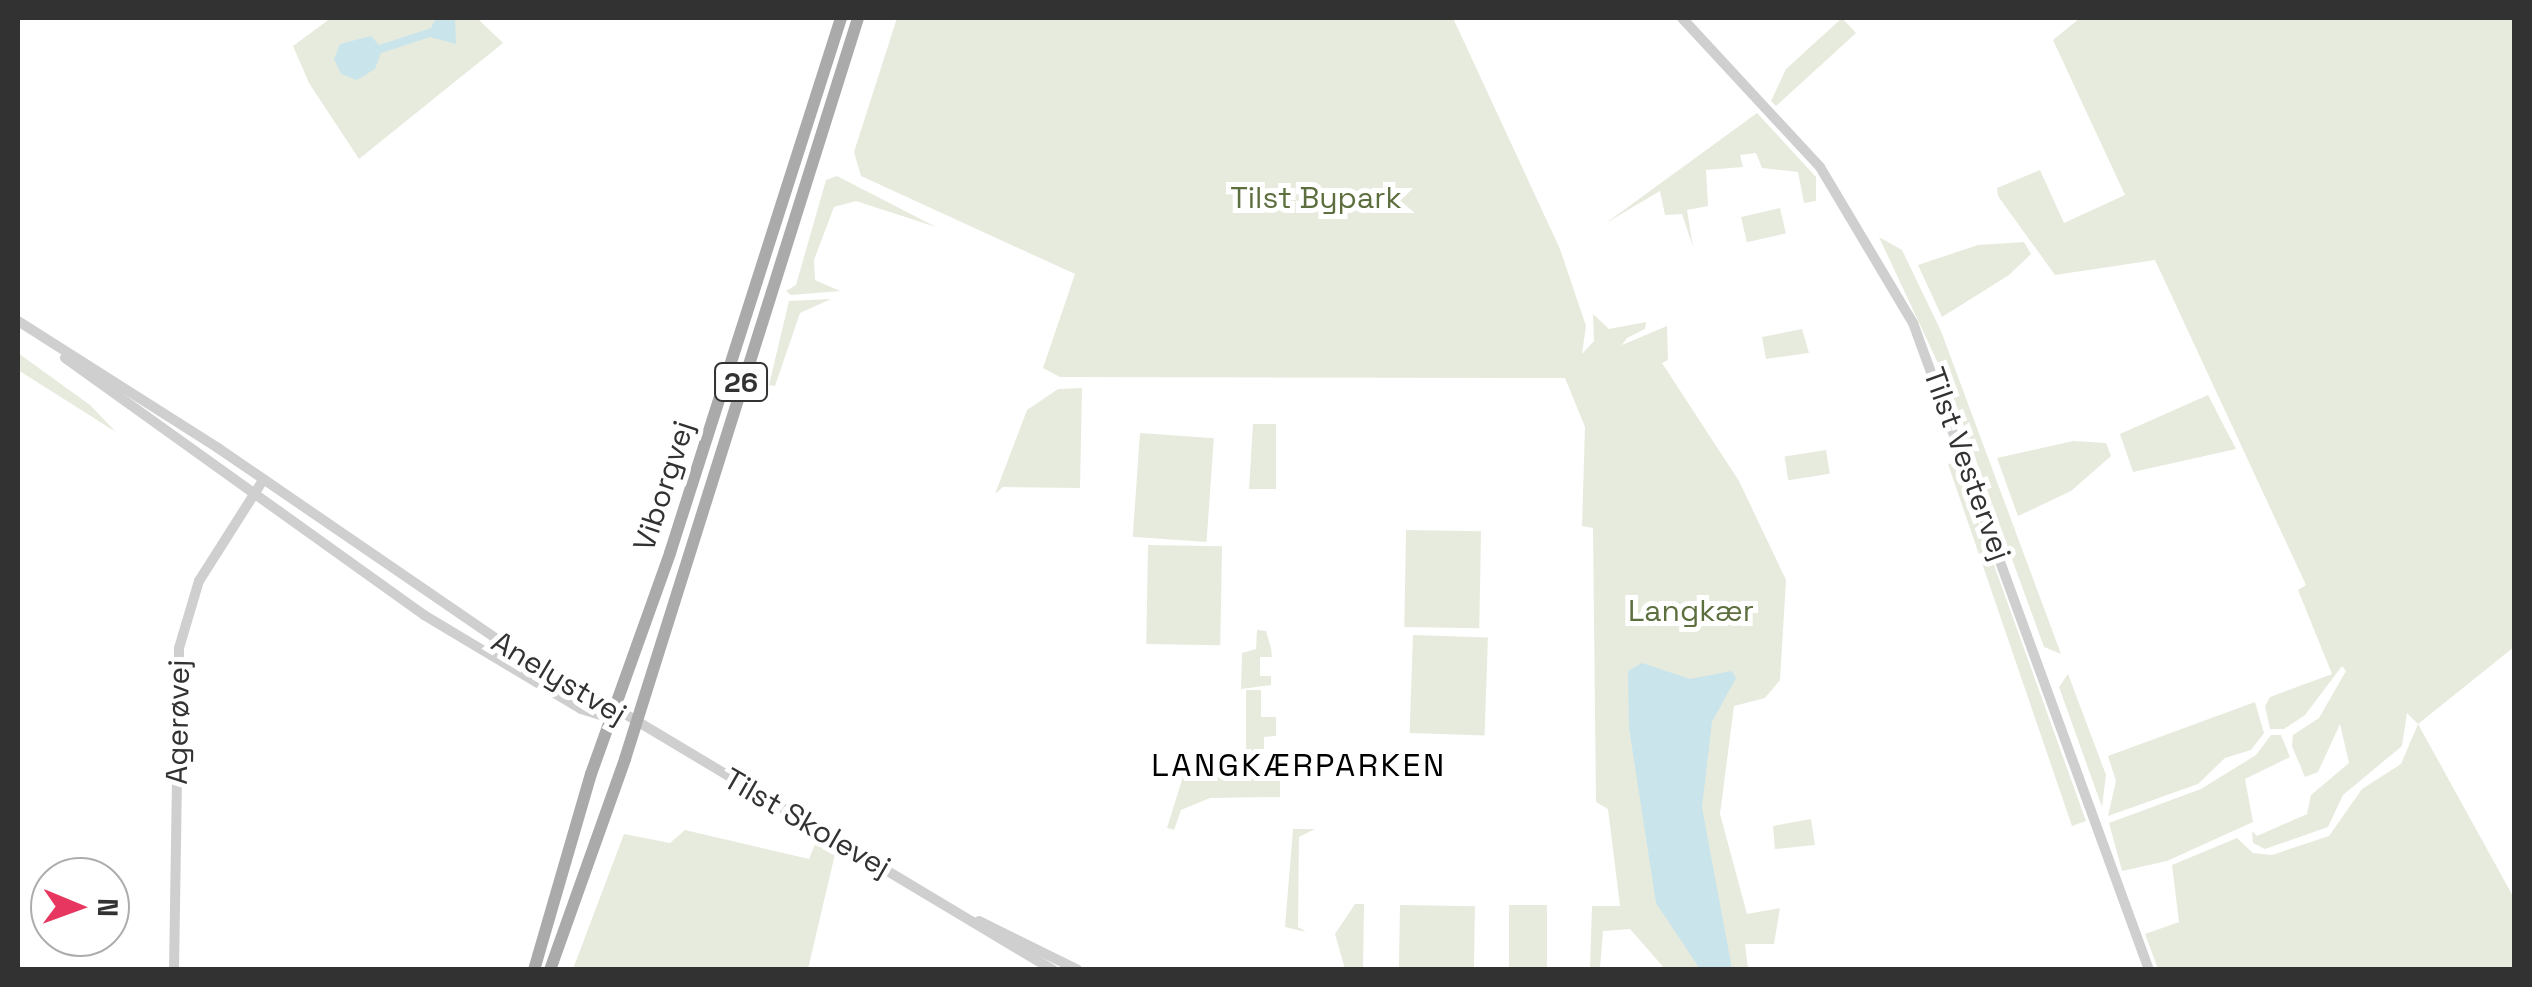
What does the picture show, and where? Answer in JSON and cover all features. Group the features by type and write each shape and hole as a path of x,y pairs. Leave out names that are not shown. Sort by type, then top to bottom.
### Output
{"main road":[{"name":"Viborgvej","path":"534,970 611,712 670,554 842,18"},
{"name":"Viborgvej","path":"550,970 636,724 858,18"}],"street":[{"name":"Tilst Vestervej","path":"1682,18 1820,168 1913,323 2150,970"},
{"name":"Anelystvej","path":"18,321 611,712"},
{"name":"Anelystvej","path":"42,337 252,494 519,676 636,724"},
{"name":"Agerøvej","path":"174,970 179,648 198,581 263,480"},
{"name":"Tilst Skolevej","path":"636,724 978,921 1053,970"},
{"name":"Tilst Skolevej","path":"978,921 1078,970"}],"green space":[{"path":"331,18 477,18 503,43 359,159 309,83 293,46"},
{"name":"Tilst Bypark","path":"897,18 1453,18 1560,249 1586,326 1582,354 1594,341 1593,314 1609,329 1646,322 1645,329 1622,345 1667,326 1668,360 1662,363 1739,481 1786,580 1780,680 1765,698 1734,706 1720,814 1747,914 1780,908 1774,944 1745,944 1748,969 1665,969 1630,929 1603,931 1600,969 1590,969 1592,906 1620,906 1608,809 1596,802 1593,528 1582,526 1585,427 1565,378 1060,377 1043,368 1075,274 861,176 854,152"},
{"path":"1842,18 1856,33 1776,106 1771,101 1786,69"},
{"path":"2080,18 2514,18 2514,647 2418,724 2407,713 2402,746 2343,795 2328,827 2265,849 2253,843 2252,831 2257,836 2307,814 2311,795 2349,763 2340,724 2318,772 2305,777 2292,746 2293,735 2319,718 2346,671 2342,666 2305,715 2284,729 2270,729 2265,706 2270,697 2332,674 2298,590 2306,585 2155,260 2055,275 1998,196 1997,188 2040,170 2064,223 2125,195 2053,40"},
{"path":"1757,113 1816,177 1816,201 1804,203 1798,172 1762,168 1756,153 1740,155 1743,167 1706,170 1708,206 1687,210 1693,247 1682,214 1665,215 1660,191 1606,223"},
{"path":"837,176 936,227 856,201 834,207 814,260 815,280 840,291 791,295 786,291 796,285 826,180"},
{"path":"1780,208 1786,233 1747,242 1741,217"},
{"path":"1879,237 1902,250 1941,331 2061,654 2044,647 1950,389"},
{"path":"2024,242 2031,254 2009,275 1942,317 1918,265 1978,245"},
{"path":"831,299 800,313 775,386 769,385 789,301"},
{"path":"1802,329 1809,353 1766,359 1762,337"},
{"path":"18,353 90,405 116,432 18,370"},
{"path":"1082,388 1080,488 1003,487 995,494 1027,410 1058,389"},
{"path":"2208,395 2236,449 2133,472 2120,434"},
{"path":"1253,424 1276,424 1276,489 1249,489"},
{"path":"1140,433 1214,438 1207,542 1133,537"},
{"path":"2073,441 2106,443 2111,456 2071,491 2018,516 1997,458"},
{"path":"1826,450 1830,474 1788,480 1785,457"},
{"path":"1957,462 2086,821 2072,826 1948,464"},
{"path":"1406,530 1481,531 1479,628 1404,627"},
{"path":"1148,545 1222,546 1220,645 1146,644"},
{"path":"1257,630 1266,631 1271,648 1272,657 1260,657 1260,676 1271,676 1271,685 1241,689 1242,653 1256,649"},
{"path":"1413,635 1488,638 1485,736 1410,733"},
{"path":"2068,674 2106,775 2102,807 2059,687"},
{"path":"1246,690 1261,690 1261,717 1276,717 1276,736 1264,737 1264,756 1246,756"},
{"path":"2255,702 2264,733 2251,750 2225,758 2198,784 2108,816 2116,781 2108,756"},
{"path":"2418,724 2514,898 2514,969 2158,969 2145,934 2179,922 2172,865 2237,838 2253,853 2272,855 2329,836 2362,789 2401,764"},
{"path":"2271,735 2281,735 2290,757 2245,779 2253,822 2167,861 2122,871 2109,823 2201,789 2256,755"},
{"path":"1243,771 1280,776 1280,797 1210,798 1181,810 1174,830 1167,828 1184,773"},
{"path":"1811,819 1815,845 1775,849 1773,826"},
{"path":"1293,829 1315,829 1299,837 1298,927 1306,932 1285,927"},
{"path":"685,830 809,859 815,844 835,854 808,969 573,969 624,834 670,843"},
{"path":"1355,904 1364,904 1363,969 1345,969 1335,934"},
{"path":"1400,905 1475,906 1474,970 1399,969"},
{"path":"1509,905 1547,905 1547,969 1509,969"}],"water":[{"path":"436,18 455,18 456,44 430,37 381,53 375,69 357,80 341,74 334,59 340,44 371,36 379,45 431,28"},
{"path":"1642,663 1690,679 1732,671 1736,678 1712,722 1702,807 1732,969 1700,969 1656,903 1629,728 1628,671"}],"district":[{"name":"LANGKÆRPARKEN","path":"1299,765"}],"park label":[{"name":"Langkær","path":"1691,611"}]}
